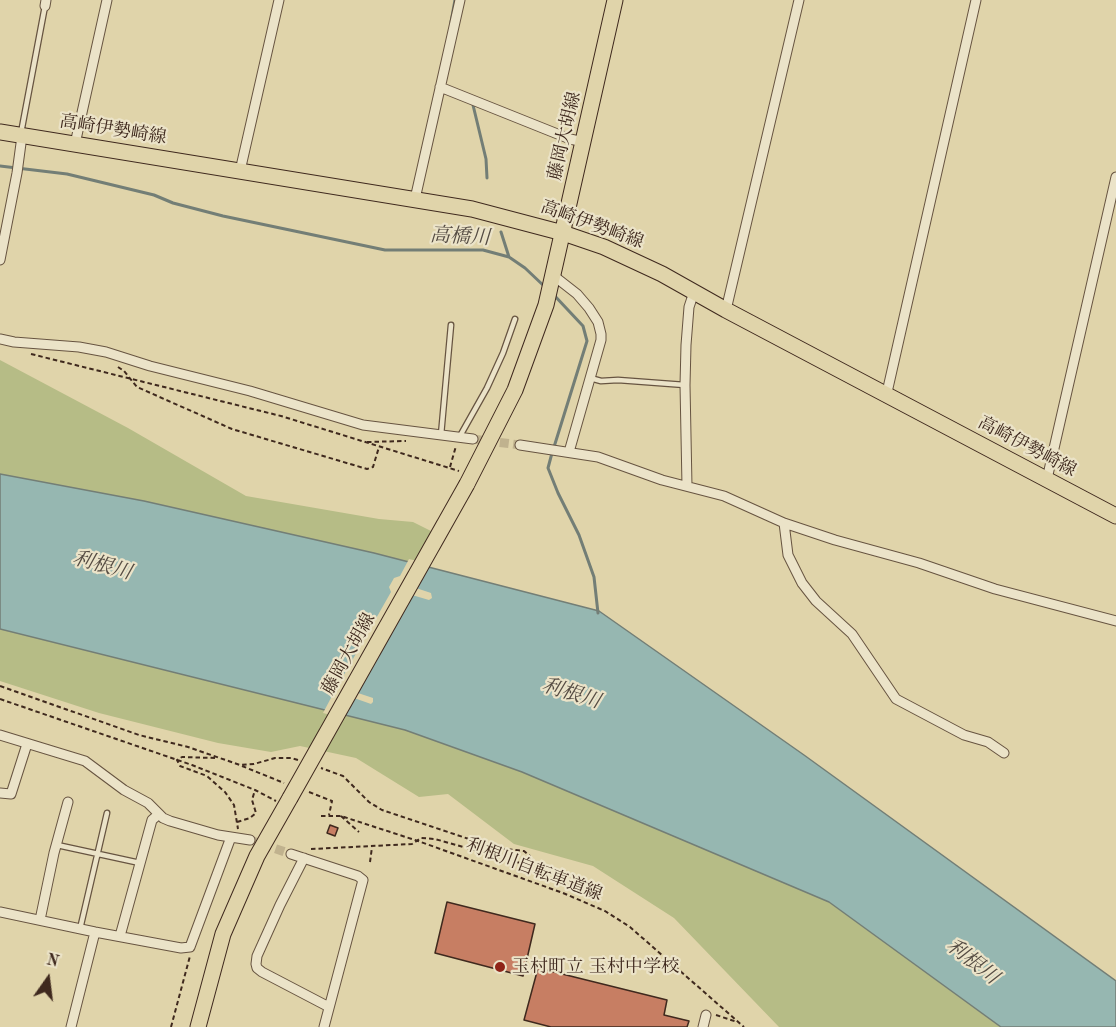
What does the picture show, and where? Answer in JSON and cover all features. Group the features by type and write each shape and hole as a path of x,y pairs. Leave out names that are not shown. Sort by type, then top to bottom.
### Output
{"main road":[{"name":"藤岡大胡線","path":"198,1027 223,934 283,800 515,390 546,305 553,278 615,0"},
{"name":"高崎伊勢崎線","path":"0,132 489,212 563,232 632,259 1116,516"}],"street":[{"path":"75,144 106,0"},
{"path":"240,171 279,0"},
{"path":"414,199 460,0"},
{"path":"726,310 799,0"},
{"path":"885,393 976,0"},
{"path":"440,87 570,139 584,142"},
{"path":"0,260 22,136"},
{"path":"1047,479 1116,177"},
{"path":"553,278 577,294 589,308 598,322 601,340 564,451"},
{"path":"687,486 685,385 688,311 694,292"},
{"path":"0,339 106,352 150,366 250,391 363,425 441,435 458,440 473,439"},
{"path":"520,445 598,457 662,480 724,496 784,523 835,540 919,563 995,589 1116,621"},
{"path":"784,523 788,555 802,583 816,601 852,634 896,699 964,735 988,742 1005,753"},
{"path":"0,735 85,761 124,790 148,803 170,821 249,840"},
{"path":"0,793 11,794 27,744"},
{"path":"40,920 56,844 68,801"},
{"path":"120,936 152,820 159,814"},
{"path":"0,912 181,948 190,947 231,837"},
{"path":"291,854 307,854 363,880 324,1027"},
{"path":"307,854 257,956 256,964 262,972 329,1007"},
{"path":"71,1027 96,932"},
{"path":"703,1027 709,1015"}],"lane":[{"path":"22,136 21,127 46,3"},
{"path":"458,440 487,388 506,347 515,320"},
{"path":"441,435 451,325"},
{"path":"590,378 602,381 685,385"},
{"path":"80,929 107,813"},
{"path":"56,844 140,863"}],"path":[{"path":"27,353 281,416 450,468 465,478"},
{"path":"116,366 124,370 137,387 232,429 368,469 373,467 379,447"},
{"path":"450,468 458,440"},
{"path":"0,699 177,760 283,800"},
{"path":"177,760 182,757 210,759 218,757"},
{"path":"177,760 180,766 207,776 219,785 234,805 238,829"},
{"path":"237,823 256,813 252,800 255,790"},
{"path":"329,815 331,805"},
{"name":"利根川自転車道線","path":"321,816 341,816 418,841 563,893 604,911 630,927 744,1027"},
{"path":"341,816 359,832"},
{"path":"307,854 412,844 418,841"},
{"path":"370,862 372,847"},
{"path":"171,1027 190,956"},
{"path":"709,1015 739,1023"}],"green space":[{"path":"0,360 128,428 246,496 379,519 413,522 435,533 417,564 144,501 0,474"},
{"path":"0,629 405,730 522,772 829,902 1001,1027 779,1027 674,918 593,866 514,844 448,794 419,797 356,758 300,746 271,752 218,743 99,713 0,681"}],"water":[{"name":"利根川","path":"0,474 144,501 374,553 599,611 804,755 1116,981 1116,1027 1001,1027 829,902 522,772 405,730 0,629"}],"pier":[{"path":"409,559 430,564 416,588 431,593 432,598 429,600 412,595 358,693 373,698 373,702 371,704 354,698 343,718 323,713 332,696 331,690 336,682 341,680 391,592 389,587 394,578 400,576"}],"building":[{"path":"330,825 338,828 335,836 327,833"},
{"path":"447,902 535,924 523,976 435,953"},
{"path":"538,968 667,1000 664,1015 689,1021 687,1027 551,1027 524,1020"}],"waterway":[{"path":"451,22 455,0"},
{"path":"473,105 486,159 487,178"},
{"name":"高橋川","path":"0,166 67,174 154,195 173,203 223,216 385,250 483,250 509,257 544,286"},
{"path":"501,232 509,257"},
{"name":"高橋川","path":"553,294 583,326 587,341 554,447"},
{"name":"高橋川","path":"552,453 548,468 579,535 594,577 598,613"}],"tunnel":[{"path":"473,439 520,445"},
{"path":"250,840 291,854"}],"place":[{"name":"玉村町立 玉村中学校","path":"500,967"}]}
